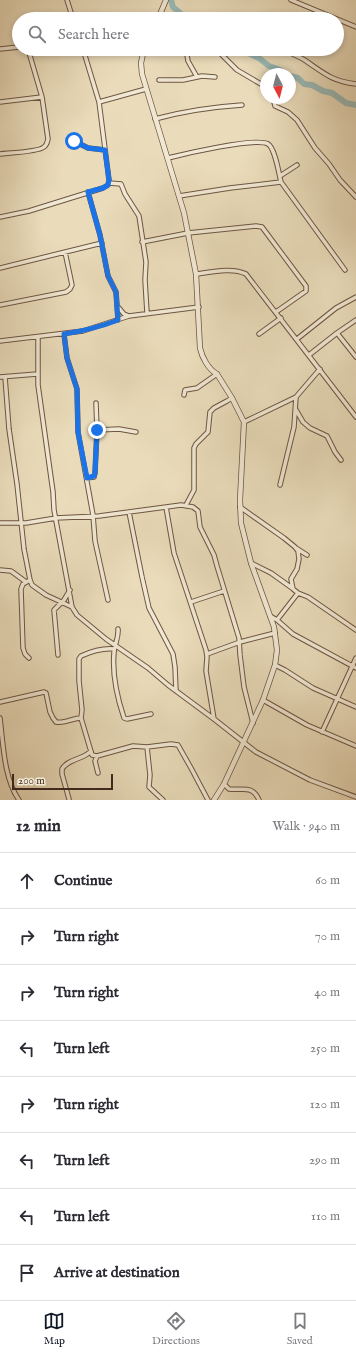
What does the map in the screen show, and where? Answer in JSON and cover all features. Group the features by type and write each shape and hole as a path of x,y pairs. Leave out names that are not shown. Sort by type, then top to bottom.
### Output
{"street":[{"path":"67,0 71,12"},
{"path":"161,12 166,0"},
{"path":"293,0 321,12"},
{"path":"344,22 356,27"},
{"path":"0,49 12,48"},
{"path":"0,154 38,150 45,147 48,139 42,97 30,56"},
{"path":"85,56 99,102 109,183"},
{"path":"143,56 141,64 146,89 180,196 188,233 196,274 200,348 206,362 217,374 232,398 244,422 240,507 243,533 251,563 275,633 277,650 275,665 253,724 224,784 214,800"},
{"path":"187,56 188,61 197,77"},
{"path":"223,56 237,70 260,83"},
{"path":"295,56 331,78 345,83 356,84"},
{"path":"159,80 183,80 207,76 215,77"},
{"path":"99,102 146,89"},
{"path":"0,102 42,97"},
{"path":"274,104 275,106 288,112 297,120 315,148 340,180 355,196 356,200"},
{"path":"156,119 191,110 242,105"},
{"path":"74,141 88,148 105,150"},
{"path":"168,158 213,147 264,143 270,145 281,182 345,270"},
{"path":"280,176 297,165"},
{"path":"180,196 281,182"},
{"path":"0,217 29,211 103,188 109,183 121,184 125,194 138,213 146,262 145,280 147,313"},
{"path":"88,192 102,243 108,276 116,292 118,320"},
{"path":"142,242 188,233 256,226 262,227 307,288 306,291 276,312"},
{"path":"0,268 102,243"},
{"path":"0,305 66,292 69,290 72,285 65,252"},
{"path":"196,274 232,270 244,272 252,280 356,417"},
{"path":"297,339 336,308 356,296"},
{"path":"117,306 120,311 129,316"},
{"path":"0,341 88,330 129,316 198,307"},
{"path":"259,334 281,318"},
{"path":"309,355 356,320"},
{"path":"337,333 356,357"},
{"path":"64,334 67,358 77,389 78,432 93,515 96,546 108,600"},
{"path":"38,337 37,374 56,518 72,608 77,615 115,647 148,668 256,752 310,780 356,796"},
{"path":"244,422 296,397 320,369"},
{"path":"0,377 37,374"},
{"path":"184,395 185,390 197,388 217,374"},
{"path":"5,377 9,429 28,581"},
{"path":"280,486 294,427 296,397"},
{"path":"186,505 194,490 194,448 208,432 208,419 210,412 214,408 232,398"},
{"path":"87,478 94,476 95,473 97,430 96,403"},
{"path":"296,409 303,422 310,428 327,436 341,460"},
{"path":"97,430 119,429 136,432"},
{"path":"0,523 21,524 56,518 129,512 186,505 196,509 200,514 200,527 214,555 238,632 244,687 253,724"},
{"path":"166,507 174,553 207,654 206,671 214,719"},
{"path":"240,507 307,555"},
{"path":"129,512 150,608 173,654 176,691"},
{"path":"293,588 291,579 297,569 299,559 298,551 295,547"},
{"path":"251,563 271,573 298,593 308,597 356,630"},
{"path":"0,570 11,571 28,581 41,592 72,608"},
{"path":"28,581 23,584 21,589 23,648 25,654 29,658"},
{"path":"58,655 54,610 65,599 70,590"},
{"path":"190,602 224,591"},
{"path":"277,620 298,593"},
{"path":"270,616 294,634 356,668"},
{"path":"118,629 115,647 116,687 124,718 127,719 151,714"},
{"path":"207,654 240,642 275,633"},
{"path":"115,647 86,654 80,658 81,718 92,755 97,756 133,746 147,748 170,744 178,745 208,800"},
{"path":"322,732 356,658"},
{"path":"275,665 313,688 356,708"},
{"path":"0,702 44,692 46,693 50,712 56,722 61,723 71,719 81,718"},
{"path":"263,700 292,718 356,746"},
{"path":"0,718 9,779 12,789 19,800"},
{"path":"147,748 150,775 149,787 163,800"},
{"path":"69,799 62,769 68,762 85,756 91,750"},
{"path":"97,756 95,764 98,773"},
{"path":"224,784 229,789 246,789 252,791 256,793 259,800"}],"waterway":[{"path":"171,0 173,7 179,12"},
{"path":"255,56 274,68"},
{"path":"296,78 304,84 312,85 323,91 332,93 346,103 356,105"}],"route":[{"path":"74,141 88,148 105,150 109,183 106,187 88,192 100,235 108,276 116,292 118,313 118,320 88,330 64,334 67,358 78,394 78,432 87,478 95,475 97,430"}]}
